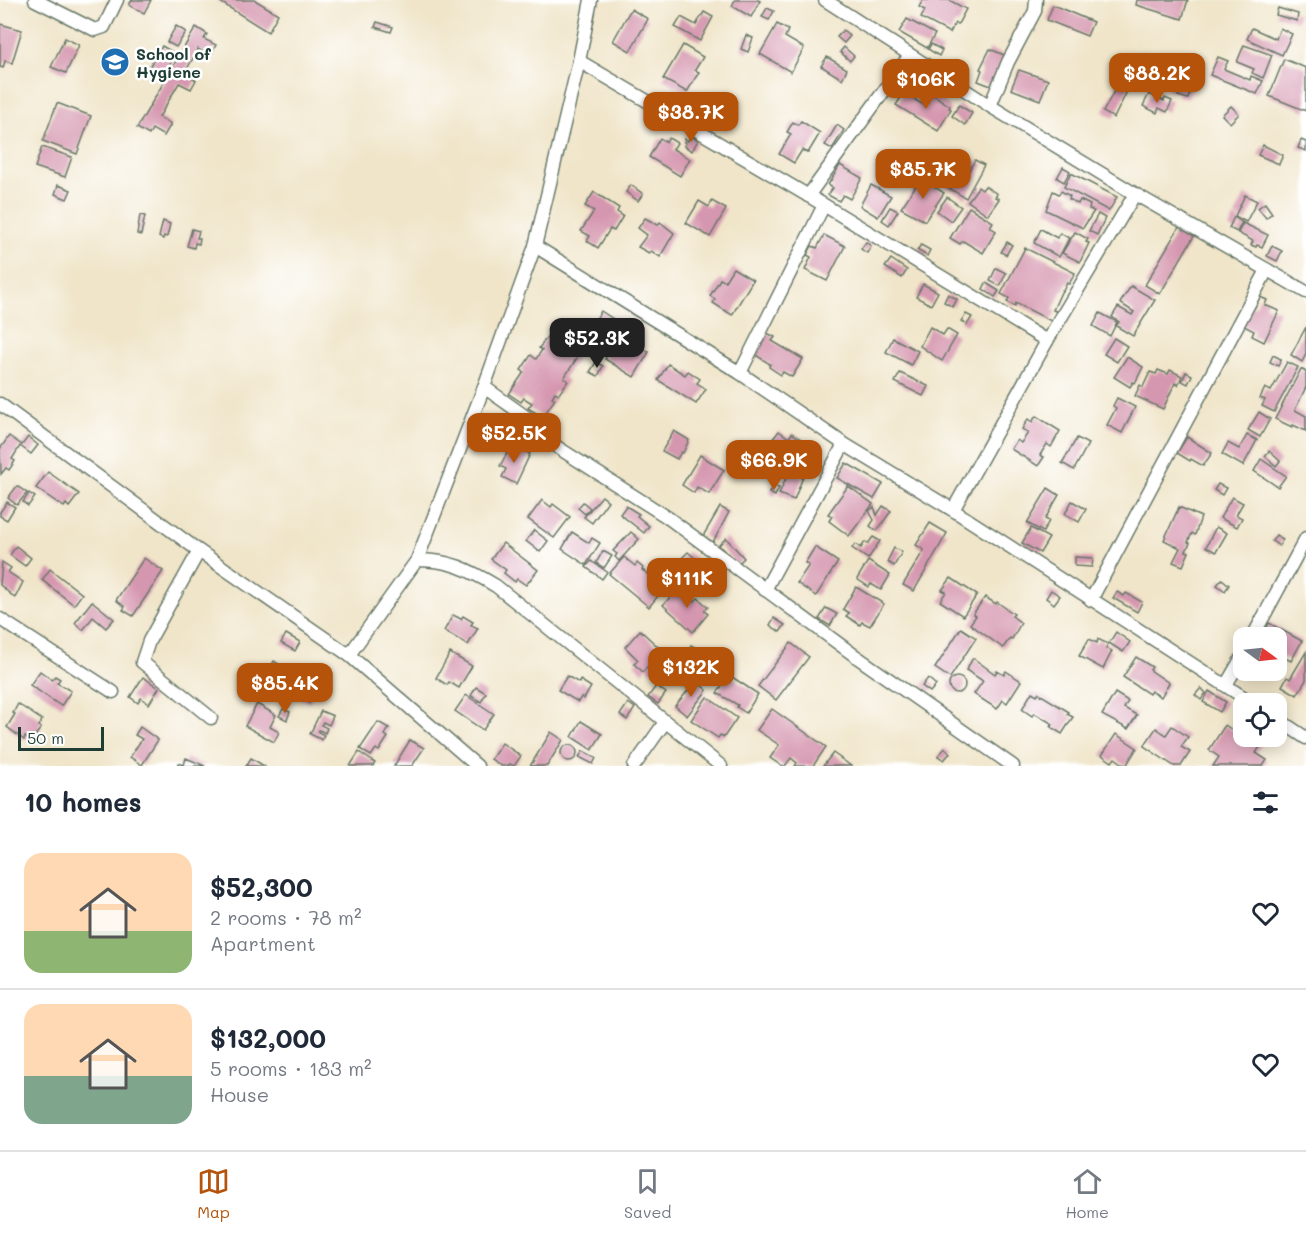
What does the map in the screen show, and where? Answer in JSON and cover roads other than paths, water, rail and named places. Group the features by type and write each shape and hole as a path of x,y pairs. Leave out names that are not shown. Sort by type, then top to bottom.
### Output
{"street":[{"path":"35,0 95,30 104,27 117,0"},
{"path":"349,655 417,560 484,387 535,246 579,61 591,0"},
{"path":"825,0 990,106 1135,194 1306,292"},
{"path":"990,106 1008,62 1035,11 1036,0"},
{"path":"808,196 910,55"},
{"path":"579,61 824,205 1047,342"},
{"path":"953,510 1047,342 1135,194"},
{"path":"740,373 824,205"},
{"path":"535,246 740,373 844,444 953,510 1238,693"},
{"path":"1091,600 1268,270"},
{"path":"484,387 529,419 557,447 667,517 765,590 1013,766"},
{"path":"0,404 199,551 349,655 477,766"},
{"path":"765,590 844,444"},
{"path":"1258,627 1306,538"},
{"path":"199,551 148,642 142,662 211,718"},
{"path":"417,560 439,560 470,571 496,586 721,766"},
{"path":"0,619 113,692"},
{"path":"1226,685 1233,673"},
{"path":"633,766 666,722"},
{"path":"1287,725 1306,738"}],"place":[{"name":"School of Hygiene","path":"115,62"}]}
